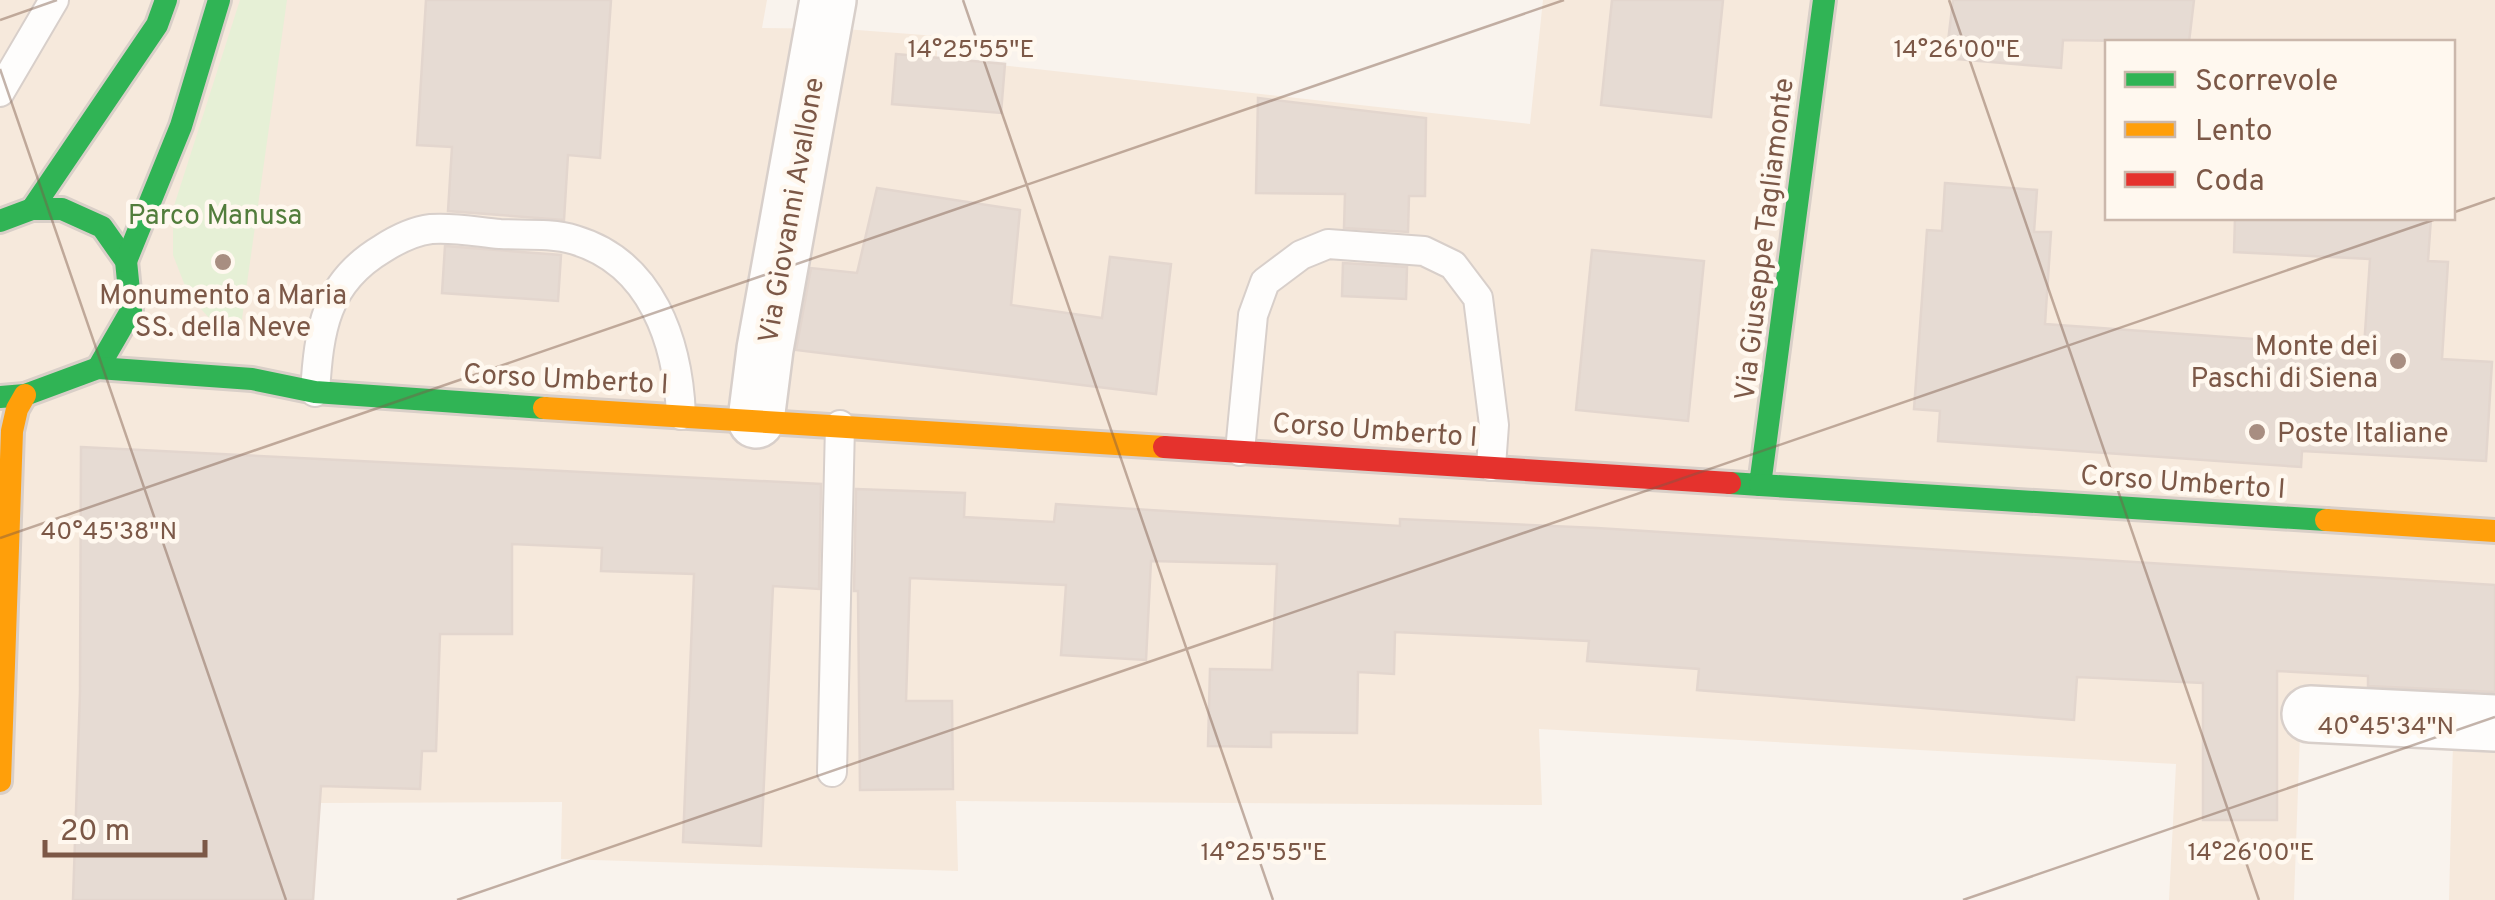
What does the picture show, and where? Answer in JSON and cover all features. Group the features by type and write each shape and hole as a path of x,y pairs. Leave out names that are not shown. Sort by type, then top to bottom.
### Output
{"main road":[{"path":"32,209 157,25 166,0"},
{"path":"126,261 182,126 219,0"},
{"name":"Via Giuseppe Tagliamonte","path":"1760,485 1824,0"},
{"path":"0,221 32,209 62,209 102,228 126,261 138,315 98,368"},
{"name":"Corso Umberto I","path":"206,353 252,379"},
{"name":"Corso Umberto I","path":"0,398 25,395 98,368 252,379 316,392 2495,531"},
{"path":"0,782 12,431 25,395"}],"street":[{"name":"Via Giovanni Avallone","path":"756,420 765,349 828,0"},
{"path":"2310,714 2495,723"}],"lane":[{"path":"0,92 54,0"},
{"path":"316,392 318,340 332,298 362,261 398,240 430,229 572,238 614,255 650,295 670,340 679,373 680,415"},
{"path":"1240,451 1252,315 1265,282 1301,254 1328,244 1424,251 1453,264 1478,298 1494,425 1492,466"},
{"path":"832,772 840,425"}],"shaded area":[{"path":"0,0 767,0 762,28 937,36 937,58 1530,124 1543,0 2495,0 2495,900 2449,900 2453,742 2300,734 2294,900 2169,900 2176,764 1539,729 1542,805 956,801 958,871 561,859 562,802 319,803 312,900 0,900"}],"green space":[{"name":"Parco Manusa","path":"240,0 287,0 239,340 223,333 189,296 173,255 173,209"}],"building":[{"path":"426,0 611,0 600,158 568,155 564,220 448,211 452,147 417,145"},
{"path":"1612,0 1723,0 1711,117 1601,105"},
{"path":"1953,0 2194,0 2189,40 2063,40 2061,68 1946,58"},
{"path":"896,54 1005,64 1001,113 892,104"},
{"path":"1258,98 1426,118 1425,196 1409,196 1408,232 1344,228 1345,194 1256,193"},
{"path":"1945,183 2037,190 2034,232 2051,232 2045,324 2364,347 2370,259 2234,252 2235,220 2431,220 2428,261 2448,262 2442,359 2492,362 2486,461 2302,451 2301,467 1938,441 1940,411 1914,409 1927,230 1942,231"},
{"path":"877,188 1020,210 1011,305 1102,318 1110,257 1171,264 1156,394 796,350 811,268 857,273"},
{"path":"445,246 561,255 558,301 442,293"},
{"path":"1592,250 1704,261 1688,421 1576,410"},
{"path":"1343,263 1407,267 1406,299 1342,296"},
{"path":"81,447 821,484 819,589 773,586 761,846 683,842 694,574 601,571 602,548 512,544 512,634 440,634 436,751 422,751 420,789 321,786 313,900 73,900 80,693"},
{"path":"856,489 965,493 964,517 1054,522 1056,504 1400,526 1400,519 2495,585 2495,692 2368,686 2368,676 2277,671 2277,820 2203,820 2203,683 2077,677 2074,720 1697,690 1699,669 1587,661 1589,641 1395,632 1394,674 1358,672 1357,733 1271,732 1271,747 1208,746 1210,669 1272,670 1277,564 1151,561 1146,660 1061,655 1066,585 910,578 906,701 952,701 953,789 860,790 858,591 854,591"}],"traffic: fast":[{"path":"32,209 157,25 166,0"},
{"path":"126,261 181,126 219,0"},
{"path":"1730,483 1760,485 1824,0"},
{"path":"0,221 32,209 62,209 102,227 126,261 131,311 98,368"},
{"path":"0,397 25,395 98,368 252,379 315,392 544,408"},
{"path":"1760,485 2326,520"}],"traffic: slow":[{"path":"0,781 12,431 25,395"},
{"path":"544,408 1164,447"},
{"path":"2326,520 2495,531"}],"traffic: jam":[{"path":"1164,447 1730,483"}],"place":[{"name":"Monumento a Maria SS. della Neve","path":"223,262"},
{"name":"Monte dei Paschi di Siena","path":"2398,361"},
{"name":"Poste Italiane","path":"2257,432"}]}
